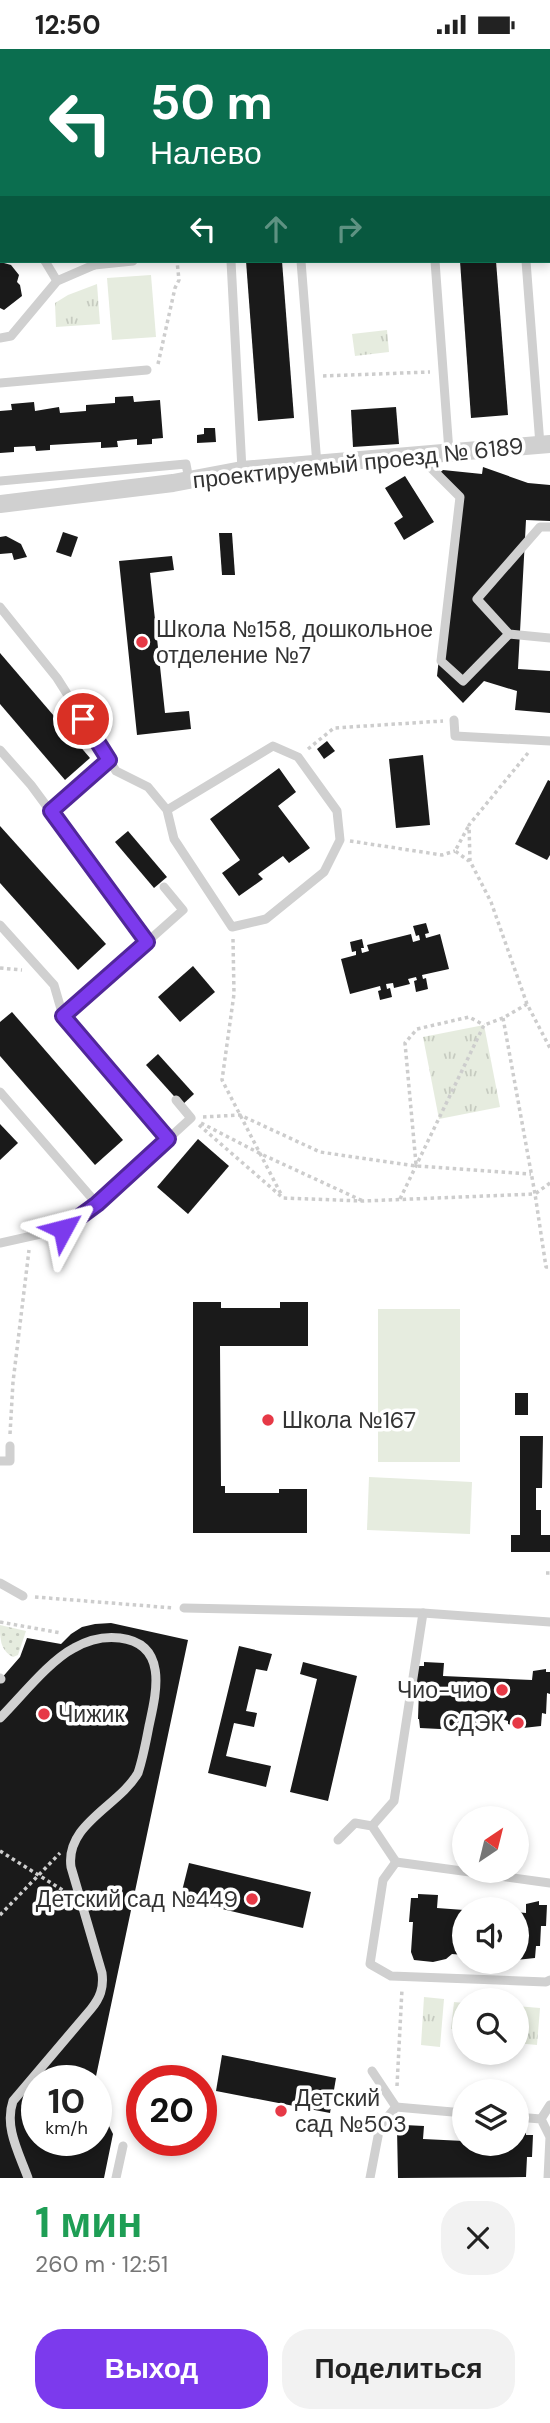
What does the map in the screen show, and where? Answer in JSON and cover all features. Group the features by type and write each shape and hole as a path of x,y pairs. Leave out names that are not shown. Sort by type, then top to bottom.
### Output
{"street":[{"name":"проектируемый проезд № 6189","path":"0,504 189,480 242,470 545,445"}],"lane":[{"path":"45,263 57,281"},
{"path":"0,338 10,336 57,281 92,263"},
{"path":"230,263 242,470"},
{"path":"301,263 317,465"},
{"path":"435,263 449,452"},
{"path":"526,263 545,445"},
{"path":"0,383 152,369"},
{"path":"418,455 460,498 441,661 463,681 509,634"},
{"path":"0,481 186,464 189,480"},
{"path":"550,527 540,527 477,599 509,634 550,638"},
{"path":"0,607 57,678 116,771 148,787 167,810 174,839 233,927 266,919 324,872 340,840 337,811 298,757 273,746 167,810"},
{"path":"454,720 455,736 550,741"},
{"path":"0,750 51,811 147,942"},
{"path":"51,811 109,760"},
{"path":"63,1016 183,910 164,887"},
{"path":"0,925 54,985 63,1016 168,1139"},
{"path":"0,1093 97,1204"},
{"path":"0,1243 63,1229 97,1204 191,1118 176,1100"},
{"path":"0,1461 10,1461 10,1446"},
{"path":"0,1583 23,1596"},
{"path":"184,1608 423,1613 550,1622"},
{"path":"372,1826 394,1801 423,1613"},
{"path":"0,1718 61,1657 90,1640 110,1637 138,1644 152,1660 157,1671 158,1687 138,1773 130,1785 76,1837 69,1856 102,1973 103,1986 91,2009 13,2101 9,2126 28,2178"},
{"path":"338,1840 355,1823 372,1826 396,1862 550,1883"},
{"path":"396,1862 383,1880 370,1964 391,1976 550,1980"},
{"path":"372,2071 396,2107"},
{"path":"541,2119 550,2105"},
{"path":"396,2107 452,2112"},
{"path":"370,2178 380,2126 396,2107"},
{"path":"529,2118 541,2119"},
{"path":"541,2119 550,2137 548,2178"},
{"path":"116,2178 123,2146"}],"path":[{"path":"152,369 179,280 177,263"},
{"path":"310,376 444,371"},
{"path":"298,757 334,728 454,720"},
{"path":"340,840 442,855 455,851 469,825 538,741"},
{"path":"469,825 470,861 491,902 527,1004 550,1048"},
{"path":"455,851 470,861"},
{"path":"233,927 234,994 222,1080 284,1198"},
{"path":"400,1199 484,1025 527,1004"},
{"path":"416,1167 405,1043 417,1029 469,1017 484,1025"},
{"path":"503,1018 546,1267 550,1267"},
{"path":"191,1118 240,1115 320,1152 416,1167 531,1174"},
{"path":"191,1118 363,1201"},
{"path":"191,1118 284,1198 363,1201 535,1194 550,1183"},
{"path":"10,1446 13,1382 29,1250"},
{"path":"23,1596 184,1608"},
{"path":"0,1622 61,1633"},
{"path":"0,1915 76,1837"},
{"path":"0,1851 81,1901"},
{"path":"396,2107 403,1976"}],"green space":[{"path":"151,275 156,337 112,340 107,278"},
{"path":"97,284 100,324 56,327 55,303"},
{"path":"387,330 389,352 355,356 352,334"},
{"path":"484,1025 500,1107 439,1119 423,1037"},
{"path":"378,1309 460,1309 460,1462 378,1462"},
{"path":"369,1477 472,1482 470,1534 367,1530"},
{"path":"0,1625 26,1631 18,1655 13,1657 3,1647"},
{"path":"424,1997 444,1999 440,2047 421,2045"},
{"path":"529,2007 540,2008 537,2045 529,2044"}],"building":[{"path":"0,263 4,263 11,265 19,275 17,282 22,296 4,310 0,308"},
{"path":"246,263 282,263 294,418 258,421"},
{"path":"460,263 496,263 508,415 471,418"},
{"path":"133,396 134,402 160,400 163,438 152,439 152,444 137,445 137,439 117,441 118,447 101,448 101,442 50,445 50,450 36,451 35,446 14,447 14,452 0,453 0,411 12,410 11,404 34,402 35,411 59,407 60,413 86,411 86,405 115,403 115,397"},
{"path":"396,407 399,444 353,447 351,410"},
{"path":"204,428 215,428 216,442 197,443 197,435 204,434"},
{"path":"483,467 528,483 550,485 550,521 526,520 518,669 550,671 550,713 515,710 517,691 484,681 463,703 437,676 457,499 436,476 443,470 482,474"},
{"path":"405,476 434,522 404,540 394,523 403,517 385,488"},
{"path":"63,532 78,537 71,557 56,552"},
{"path":"219,533 232,533 235,575 222,575"},
{"path":"6,536 21,544 27,557 14,560 12,553 0,554 0,537"},
{"name":"Школа №158, дошкольное отделение №7","path":"172,556 174,570 150,573 165,713 189,711 191,729 137,735 119,561"},
{"path":"0,653 90,758 65,780 0,704"},
{"path":"327,741 335,751 324,759 317,749"},
{"path":"423,755 430,825 396,828 389,759"},
{"path":"279,768 296,792 278,806 310,848 289,863 283,856 258,874 263,879 239,896 222,873 240,860 210,819"},
{"path":"548,780 550,855 547,860 515,844"},
{"path":"0,826 106,944 78,970 0,883"},
{"path":"128,831 167,877 154,888 115,842"},
{"path":"426,923 429,933 425,934 426,938 440,934 449,969 422,975 423,979 426,978 428,989 416,992 416,977 408,979 410,984 394,988 393,983 386,984 392,997 380,1000 380,986 350,994 341,959 356,955 356,951 352,952 350,942 362,939 362,953 369,951 367,945 411,934 413,942 420,940 413,926"},
{"path":"193,966 215,992 180,1022 158,997"},
{"path":"12,1012 123,1140 95,1165 0,1056 0,1022"},
{"path":"158,1054 194,1094 182,1105 146,1065"},
{"path":"0,1124 18,1143 0,1160"},
{"path":"198,1139 229,1166 188,1214 157,1187"},
{"path":"193,1302 221,1302 221,1308 280,1308 280,1302 308,1302 308,1346 220,1346 221,1486 225,1486 225,1493 279,1493 279,1489 307,1489 307,1533 193,1533"},
{"path":"515,1393 528,1393 528,1415 515,1415"},
{"path":"520,1436 543,1436 542,1488 536,1488 536,1510 541,1510 541,1535 550,1535 550,1552 511,1552 511,1535 520,1535"},
{"path":"111,1623 188,1640 98,2065 21,2065 21,2156 108,2156 104,2178 0,2178 0,1680 20,1657 27,1638 61,1644 82,1627"},
{"path":"239,1646 272,1654 267,1671 256,1669 246,1711 257,1713 254,1727 234,1723 226,1756 271,1766 266,1787 208,1773"},
{"path":"303,1662 357,1676 328,1801 290,1792 317,1679 300,1674"},
{"path":"424,1662 444,1663 443,1676 532,1680 533,1671 546,1669 546,1672 550,1672 550,1694 547,1693 546,1714 542,1713 541,1726 523,1728 495,1717 494,1724 459,1722 452,1727 440,1729 420,1728 419,1690 416,1689 417,1666 424,1666"},
{"path":"189,1863 311,1892 303,1928 180,1899"},
{"path":"418,1894 438,1895 437,1908 452,1909 452,1954 446,1959 433,1962 414,1960 411,1952 413,1922 409,1922 411,1898 418,1898"},
{"path":"539,1901 539,1905 547,1905 546,1926 541,1926 540,1946 536,1946 535,1958 529,1959 529,1903"},
{"path":"222,2055 336,2078 330,2113 217,2091"},
{"path":"404,2125 424,2126 423,2139 452,2140 452,2156 529,2156 529,2135 533,2135 532,2157 527,2157 526,2177 398,2178 397,2129 404,2129"}],"place":[{"name":"Школа №158, дошкольное отделение №7","path":"142,642"},
{"name":"Школа №167","path":"268,1420"},
{"name":"Чио-чио","path":"502,1690"},
{"name":"Чижик","path":"44,1714"},
{"name":"СДЭК","path":"518,1723"},
{"name":"Детский сад №449","path":"252,1899"},
{"name":"Детский сад №503","path":"281,2111"}],"route":[{"path":"63,1229 97,1204 168,1139 63,1016 147,942 51,811 109,760 83,719"}]}
